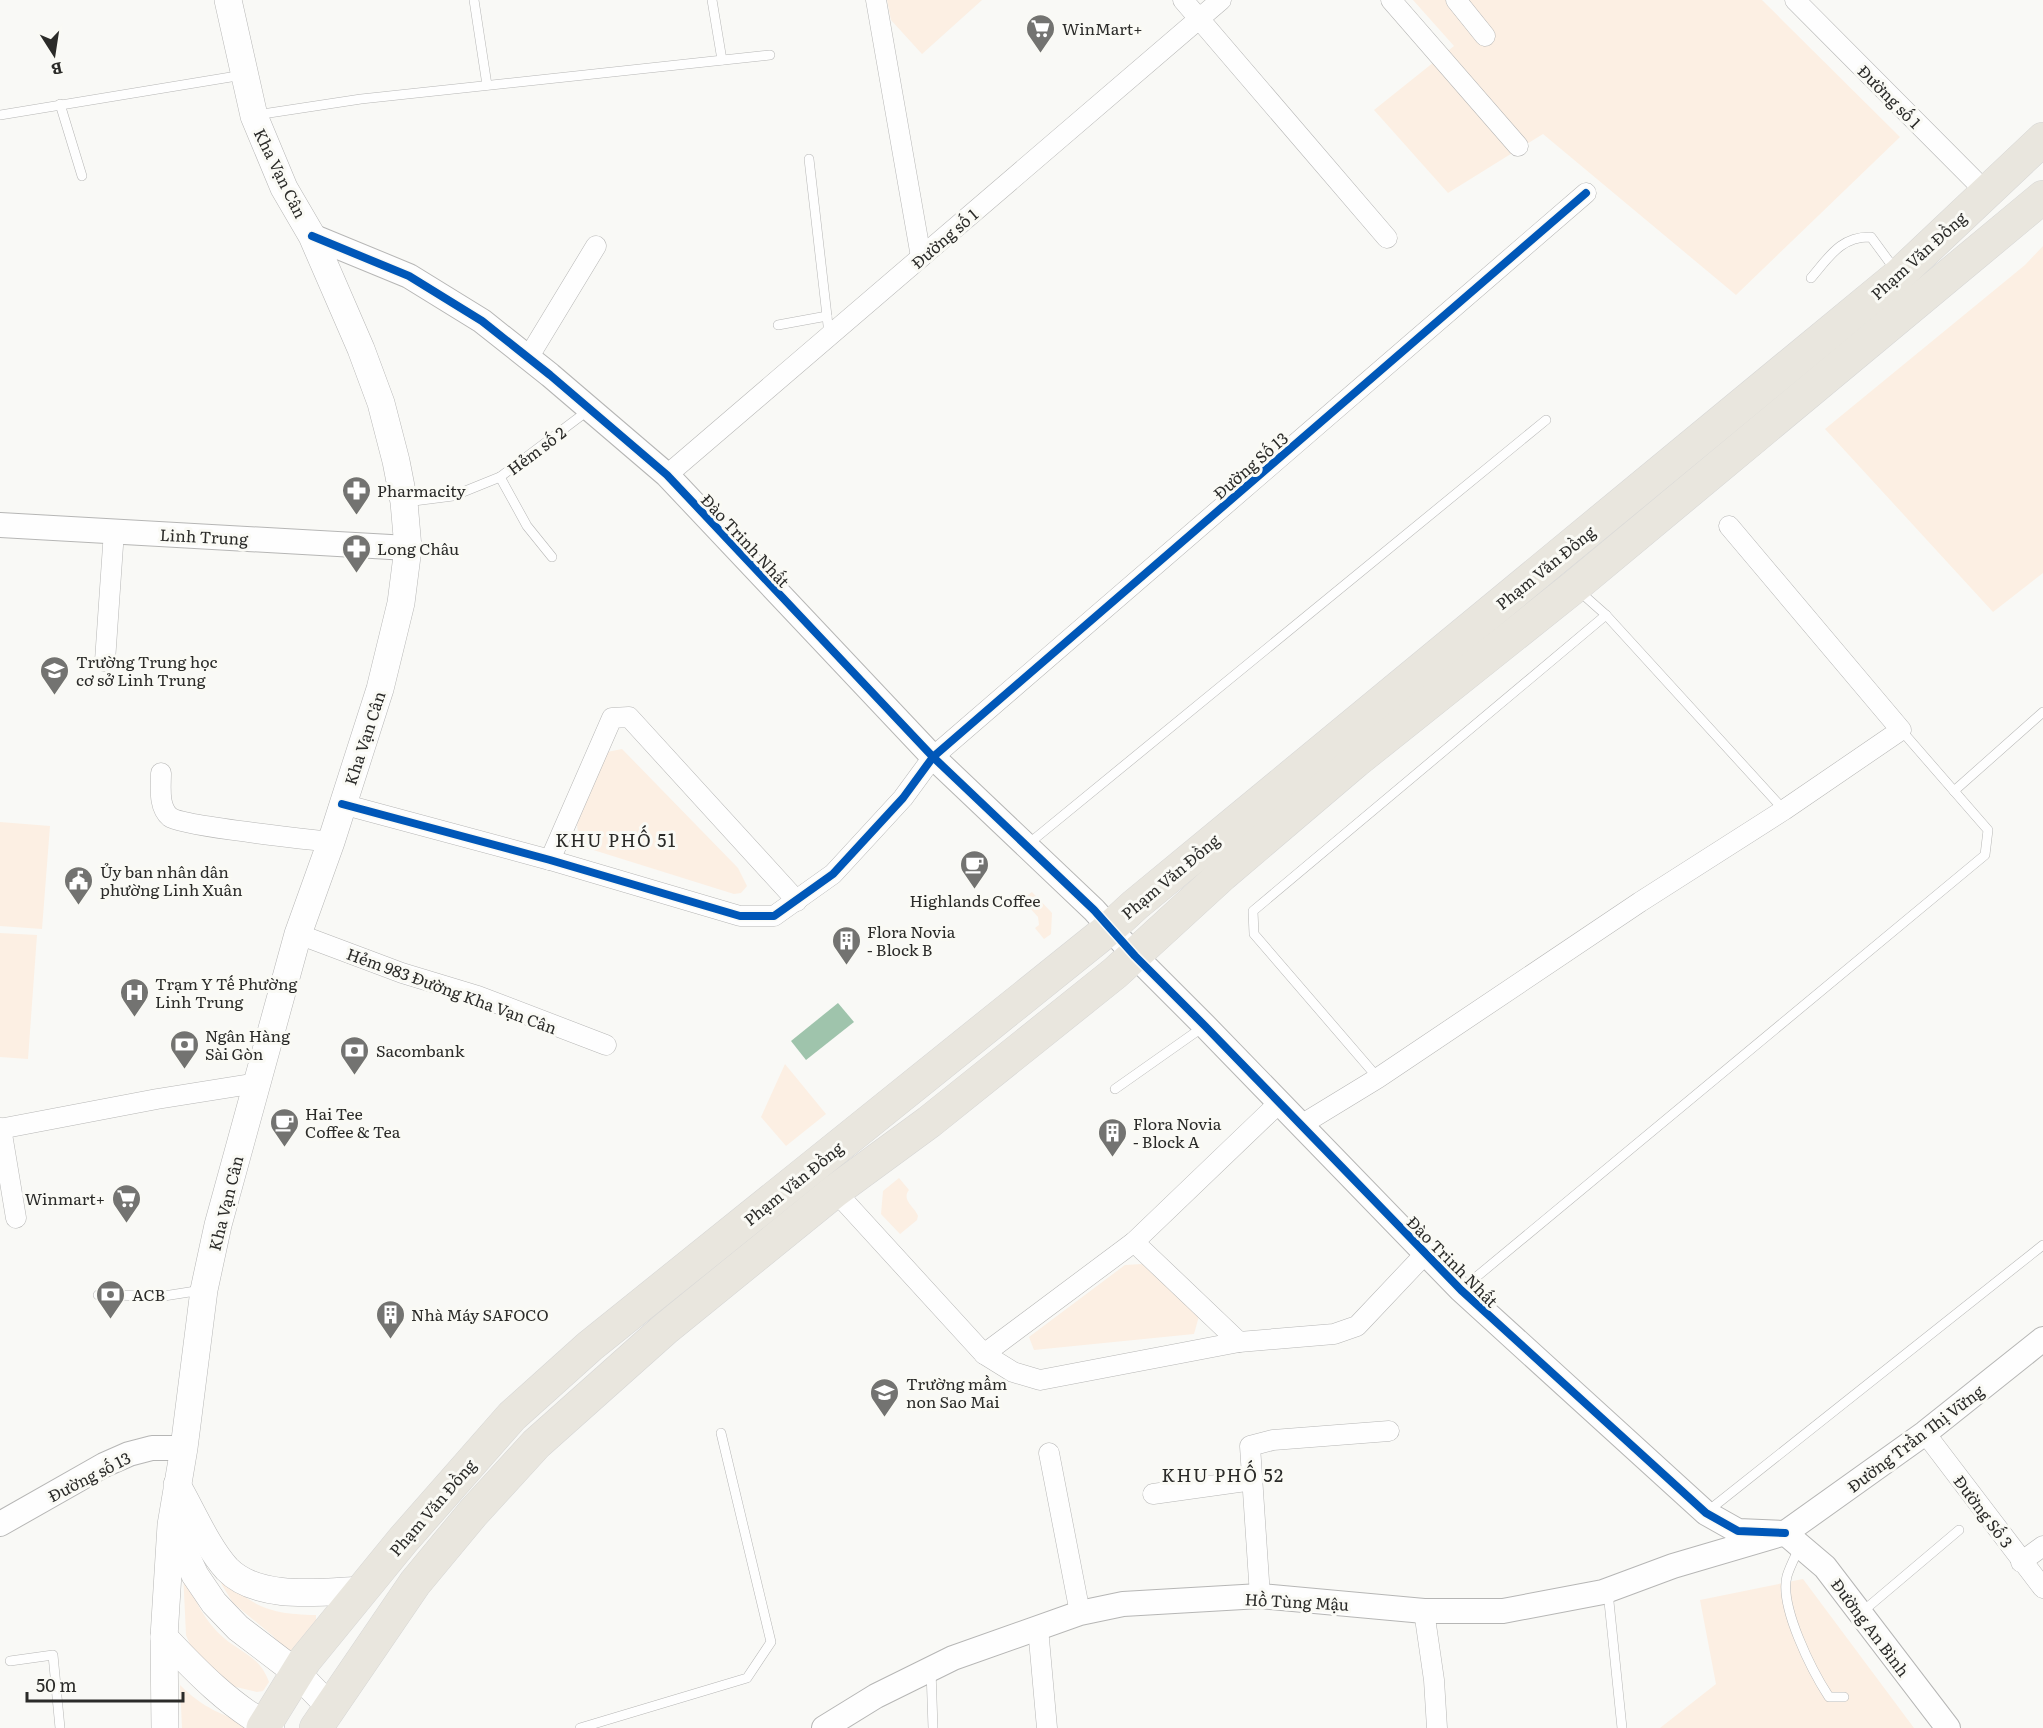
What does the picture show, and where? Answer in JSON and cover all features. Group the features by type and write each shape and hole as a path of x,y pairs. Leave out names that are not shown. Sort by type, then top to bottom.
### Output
{"highway":[{"name":"Phạm Văn Đồng","path":"267,1727 297,1673 361,1590 512,1416 590,1346 1110,927 1899,275 2043,139"},
{"name":"Phạm Văn Đồng","path":"323,1717 415,1583 473,1513 536,1443 664,1329 835,1191 929,1122 1135,956 1222,875 1356,761 1574,587 2043,197"}],"main road":[{"name":"Kha Vạn Cân","path":"165,1728 164,1637 171,1525 184,1448 204,1290 218,1225 298,934 331,842 380,689 401,603 408,548 404,502 381,404 361,349 312,236 284,188 254,116 228,0"},
{"path":"177,1485 215,1553 228,1570 252,1585 294,1593 361,1590"},
{"path":"171,1525 195,1575 214,1603 238,1628 297,1673 323,1717"},
{"path":"164,1637 225,1697 267,1727"}],"street":[{"path":"876,0 921,257"},
{"path":"1183,0 1387,238"},
{"name":"Đường số 1","path":"666,475 828,326 921,257 1221,0"},
{"path":"1391,0 1518,146"},
{"path":"1456,0 1485,36"},
{"name":"Đường số 1","path":"1795,0 1986,192"},
{"name":"Đường Số 13","path":"342,804 550,860 740,916 774,916 834,874 903,798 933,758 1586,193"},
{"name":"Đào Trinh Nhất","path":"312,236 410,276 482,321 666,475 933,758 1110,927 1135,956 1461,1290 1706,1513 1738,1531 1793,1539"},
{"path":"528,358 596,246"},
{"name":"Linh Trung","path":"0,525 408,548"},
{"path":"1301,1125 1378,1078 1902,730 1729,526"},
{"path":"105,662 114,531"},
{"path":"550,860 612,718 629,717 797,901"},
{"path":"161,772 162,807 171,818 197,824 331,842"},
{"name":"Hẻm 983 Đường Kha Vạn Cân","path":"298,934 402,973 478,996 606,1045"},
{"path":"16,1218 0,1129 257,1083"},
{"path":"984,1354 1134,1242 1279,1103"},
{"path":"835,1191 984,1354 1013,1372 1040,1380 1239,1342 1334,1334 1357,1326 1425,1254"},
{"path":"1134,1242 1239,1342"},
{"name":"Đường Trần Thị Vững","path":"1793,1539 2043,1339"},
{"path":"1260,1596 1250,1446 1273,1440 1389,1431"},
{"name":"Đường Số 3","path":"1925,1433 2043,1588"},
{"name":"Đường số 13","path":"0,1524 104,1465 129,1454 152,1448 184,1448"},
{"path":"1049,1453 1080,1613"},
{"path":"1153,1494 1252,1480"},
{"name":"Hồ Tùng Mậu","path":"824,1728 876,1696 930,1668 1080,1613 1123,1605 1260,1596 1424,1611 1503,1611 1608,1590 1672,1566 1793,1539"},
{"name":"Đường An Bình","path":"1793,1539 1825,1567 1948,1728"},
{"path":"2021,1562 2043,1546"},
{"path":"1424,1611 1434,1680 1437,1728"},
{"path":"1038,1628 1047,1728"}],"lane":[{"path":"474,0 486,85"},
{"path":"712,0 722,60"},
{"path":"254,116 361,99 770,55"},
{"path":"0,115 245,74"},
{"path":"60,104 82,176"},
{"path":"778,325 828,326 809,159"},
{"path":"1811,278 1838,246 1857,237 1871,237 1899,275"},
{"name":"Hẻm số 2","path":"552,557 527,526 500,477 590,410"},
{"path":"1025,847 1546,420"},
{"path":"404,502 453,496 500,477"},
{"path":"1574,587 1606,615 1784,810"},
{"path":"1378,1078 1254,934 1253,911 1606,615"},
{"path":"1954,791 2043,712"},
{"path":"1461,1290 1985,855 1988,830 1902,730"},
{"path":"1115,1089 1205,1026"},
{"path":"1706,1513 2043,1245"},
{"path":"98,1295 164,1296 204,1290"},
{"path":"580,1728 747,1678 771,1642 721,1432"},
{"path":"1860,1614 1959,1530"},
{"path":"1793,1539 1786,1591 1794,1627 1830,1697 1844,1697"},
{"path":"1608,1590 1622,1728"},
{"path":"10,1661 53,1655 60,1728"},
{"path":"930,1668 933,1728"}],"shaded area":[{"path":"887,0 982,0 922,54 891,20"},
{"path":"1413,0 1762,0 1900,137 1736,295 1543,134 1448,193 1374,110 1454,46"},
{"path":"2043,246 2043,573 1993,612 1825,429 2025,265"},
{"path":"622,749 738,868 747,886 741,893 734,894 587,848 579,840 577,825 598,760 607,752"},
{"path":"0,822 50,826 42,929 0,926"},
{"path":"1032,892 1052,913 1051,934 1044,939 1035,928 1039,925 1038,917 1022,899"},
{"path":"0,933 37,935 28,1059 0,1057"},
{"path":"838,1003 854,1022 806,1060 791,1041"},
{"path":"785,1064 826,1114 786,1146 761,1117"},
{"path":"899,1178 909,1190 908,1200 918,1216 917,1220 900,1234 881,1214 883,1191"},
{"path":"1142,1264 1199,1316 1194,1334 1034,1350 1029,1337 1125,1265"},
{"path":"183,1571 210,1623 224,1638 250,1656 261,1667 269,1682 263,1691 257,1692 232,1686 195,1657 186,1635"},
{"path":"218,1573 241,1594 262,1606 285,1613 316,1615 316,1626 291,1659 273,1636 233,1603"},
{"path":"1803,1579 1914,1728 1660,1728 1716,1684 1700,1600"},
{"path":"180,1685 213,1710 252,1725 250,1728 182,1728"}],"cycle path":[{"path":"342,804 550,860 740,916 774,916 833,874 903,798 933,757 1586,193"},
{"path":"312,236 409,276 482,321 550,375 667,475 933,757 1094,910 1135,956 1461,1290 1706,1513 1738,1531 1785,1533"}],"place":[{"name":"WinMart+","path":"1041,54"},
{"name":"Pharmacity","path":"356,516"},
{"name":"Long Châu","path":"356,574"},
{"name":"Trường Trung học cơ sở Linh Trung","path":"55,696"},
{"name":"Highlands Coffee","path":"975,890"},
{"name":"Ủy ban nhân dân phường Linh Xuân","path":"79,906"},
{"name":"Flora Novia - Block B","path":"846,966"},
{"name":"Trạm Y Tế Phường Linh Trung","path":"134,1018"},
{"name":"Ngân Hàng Sài Gòn","path":"184,1070"},
{"name":"Sacombank","path":"355,1076"},
{"name":"Hai Tee Coffee & Tea","path":"284,1148"},
{"name":"Flora Novia - Block A","path":"1112,1158"},
{"name":"Winmart+","path":"126,1224"},
{"name":"ACB","path":"111,1320"},
{"name":"Nhà Máy SAFOCO","path":"390,1340"},
{"name":"Trường mầm non Sao Mai","path":"885,1418"}],"district":[{"name":"KHU PHỐ 51","path":"616,839"},
{"name":"KHU PHỐ 52","path":"1223,1474"}]}
